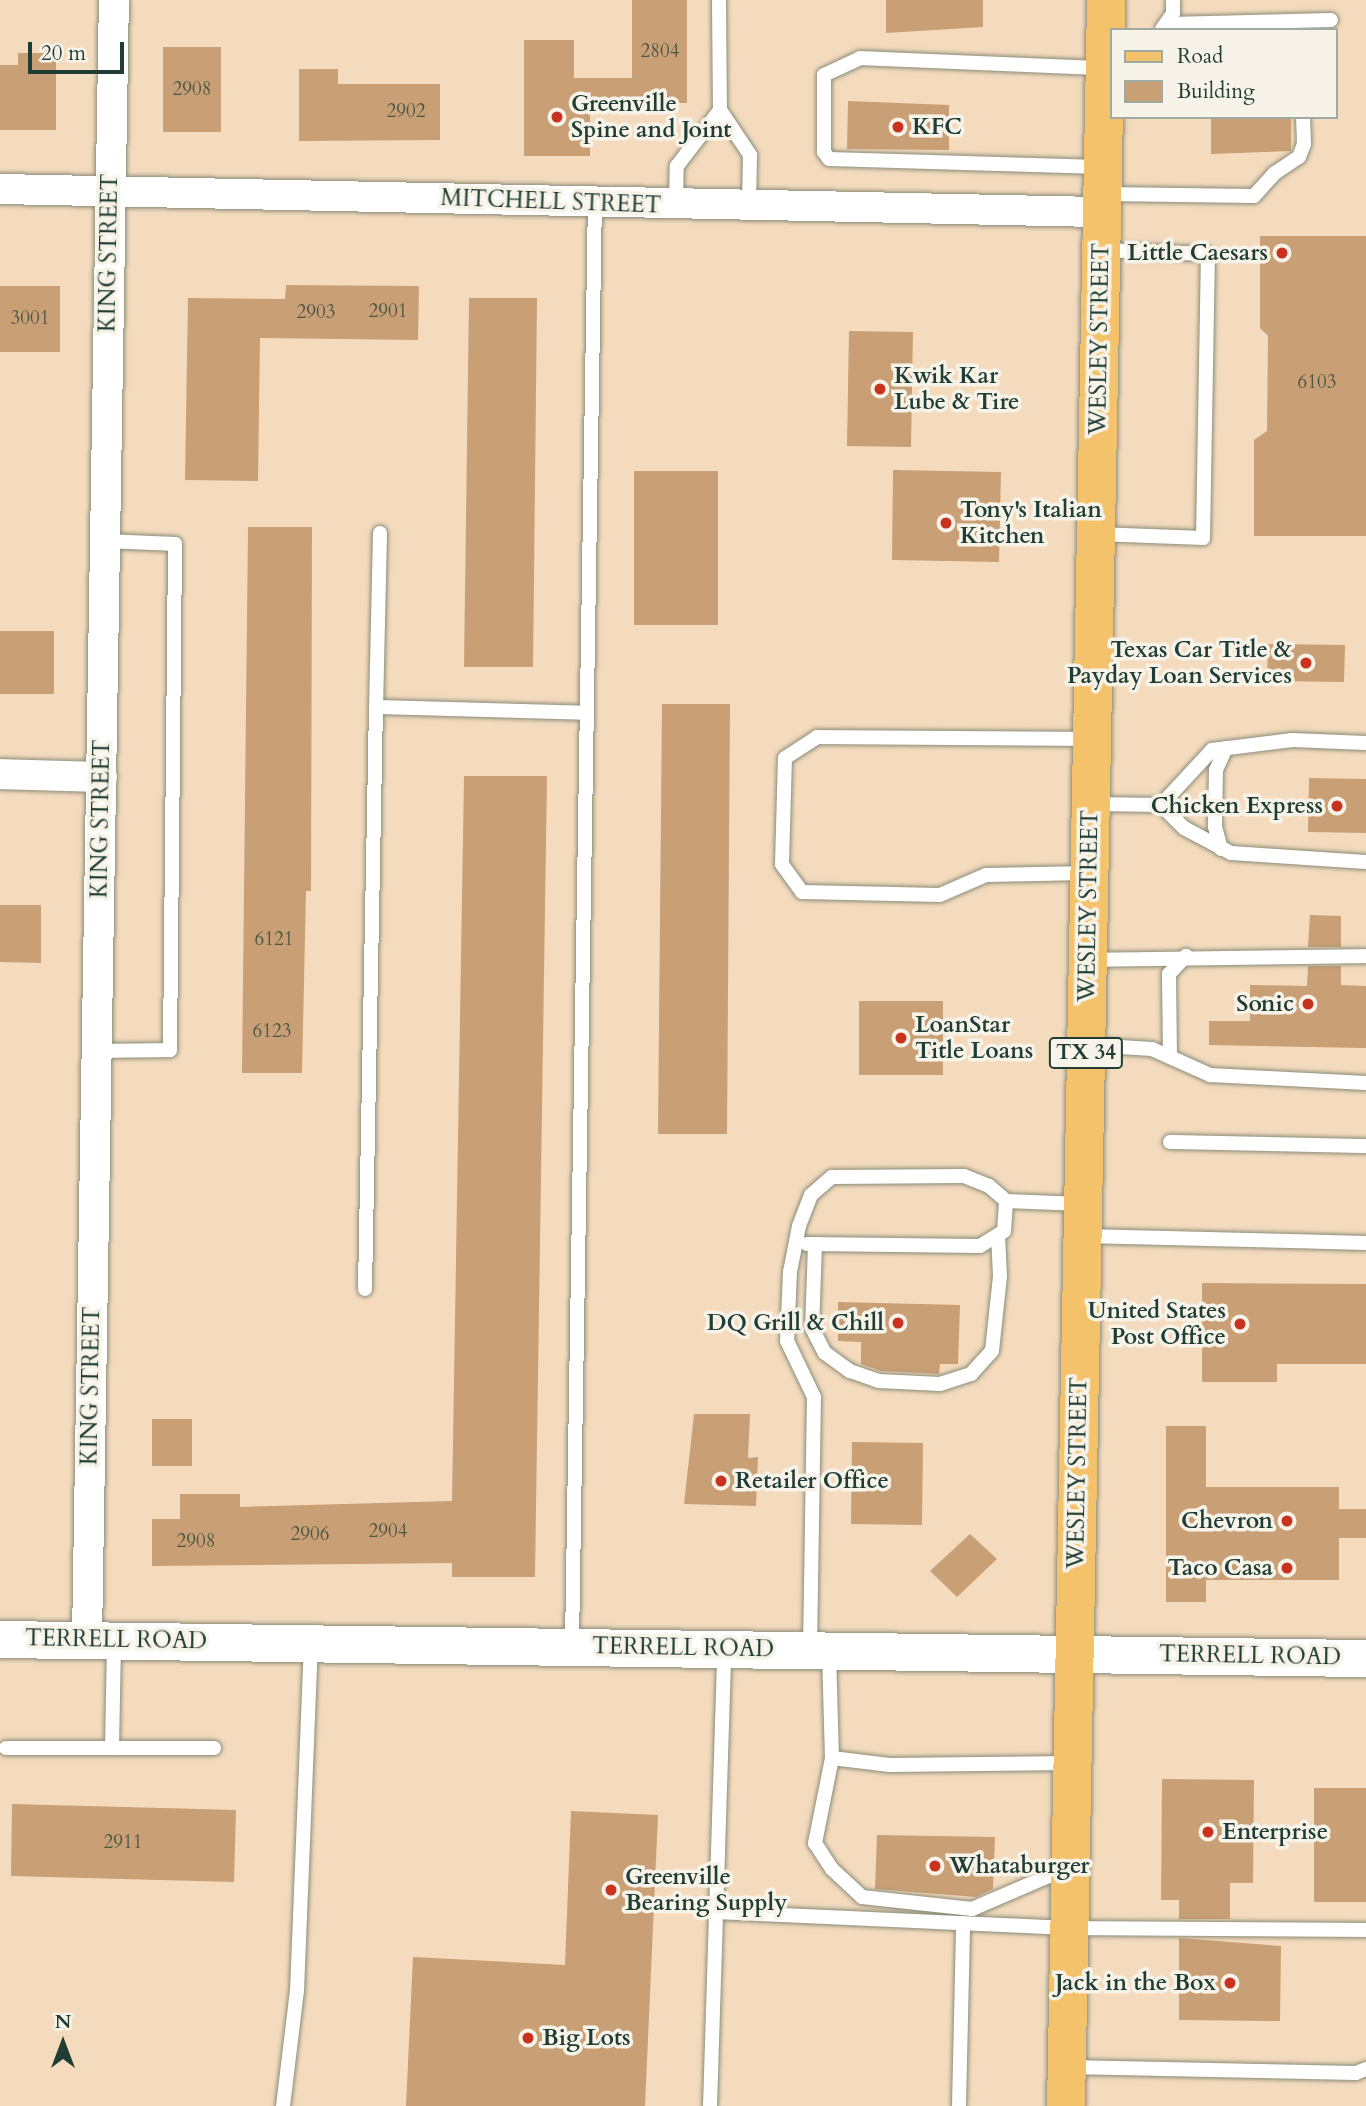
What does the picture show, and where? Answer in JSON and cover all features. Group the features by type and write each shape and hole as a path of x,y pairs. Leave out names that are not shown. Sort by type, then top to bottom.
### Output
{"main road":[{"name":"WESLEY STREET","path":"1066,2106 1102,191 1108,42"}],"street":[{"name":"KING STREET","path":"101,1639 97,1051 114,0"},
{"name":"MITCHELL STREET","path":"0,189 749,207 1102,191"},
{"path":"0,774 102,777"},
{"name":"TERRELL ROAD","path":"0,1639 1366,1658"}],"lane":[{"path":"719,0 720,110 750,155 749,207"},
{"path":"1173,0 1165,27 1331,20"},
{"path":"1108,42 860,58 824,75 824,152 829,159 1102,191 1254,196 1275,173 1299,157 1304,144 1303,119"},
{"path":"676,205 677,166 720,110"},
{"path":"572,1646 595,203"},
{"path":"1096,533 1203,538 1208,254 1101,250"},
{"path":"365,1289 380,533"},
{"path":"97,1051 170,1050 175,544 105,541"},
{"path":"376,707 587,713"},
{"path":"1089,873 986,876 940,895 802,892 782,864 785,758 817,737 1092,739"},
{"path":"1161,805 1212,750 1292,740 1366,743"},
{"path":"1222,849 1215,826 1216,770 1226,748"},
{"path":"1091,804 1161,805 1184,828 1222,849 1300,860 1366,862"},
{"path":"1170,1057 1169,974 1186,956"},
{"path":"1088,960 1186,956 1366,956"},
{"path":"1086,1045 1152,1049 1210,1075 1366,1083"},
{"path":"1170,1142 1366,1146"},
{"path":"1071,1867 1015,1886 972,1909 862,1897 832,1869 814,1843 832,1758 820,1650 814,1397 787,1341 796,1243 811,1195 832,1177 964,1176 989,1186 1006,1201 1083,1220 1366,1243"},
{"path":"796,1243 980,1246 1004,1231 1006,1201"},
{"path":"815,1244 812,1328 825,1353 850,1371 879,1381 940,1384 971,1374 992,1351 1000,1276 998,1235"},
{"path":"101,1639 113,1748"},
{"path":"284,2106 298,1991 311,1642"},
{"path":"710,2106 724,1648"},
{"path":"6,1748 214,1748"},
{"path":"832,1758 890,1765 1073,1763"},
{"path":"716,1912 1069,1928 1366,1930"},
{"path":"959,2106 963,1923"},
{"path":"1067,2067 1356,2073 1366,2068"}],"building":[{"path":"632,0 687,0 687,103 590,103 590,156 524,156 524,40 574,40 574,78 632,78"},
{"path":"886,0 983,0 983,27 886,33"},
{"path":"163,47 221,47 221,132 163,132"},
{"path":"18,53 56,53 56,130 0,130 0,65 18,65"},
{"path":"299,69 338,69 338,84 440,84 440,140 299,141"},
{"name":"KFC","path":"848,101 949,105 949,150 847,149"},
{"path":"1211,119 1291,119 1291,151 1211,154"},
{"path":"1260,236 1366,236 1366,536 1254,536 1254,440 1267,431 1268,336 1260,328"},
{"path":"286,285 419,286 418,340 260,338 258,481 185,480 188,298 285,299"},
{"path":"0,286 60,286 60,352 0,352"},
{"path":"469,298 537,298 533,667 464,667"},
{"name":"Kwik Kar Lube & Tire","path":"849,331 913,332 911,447 847,446"},
{"name":"Tony's Italian Kitchen","path":"893,470 1001,472 999,562 892,560"},
{"path":"634,471 718,471 718,625 634,625"},
{"path":"248,527 312,527 311,891 306,891 302,1073 242,1073"},
{"path":"0,631 54,631 54,694 0,694"},
{"name":"Texas Car Title & Payday Loan Services","path":"1268,644 1345,645 1344,682 1267,681"},
{"path":"662,704 730,704 727,1134 658,1134"},
{"path":"464,776 547,776 535,1577 452,1577 452,1563 152,1566 152,1519 180,1519 180,1494 240,1494 240,1507 452,1501"},
{"name":"Chicken Express","path":"1309,778 1366,779 1366,833 1308,832"},
{"path":"0,905 41,905 41,963 0,962"},
{"path":"1310,915 1341,916 1341,947 1308,947"},
{"name":"Sonic","path":"1308,966 1341,966 1341,985 1366,986 1366,1048 1209,1045 1209,1021 1250,1021 1250,985 1307,986"},
{"name":"LoanStar Title Loans","path":"859,1001 943,1001 943,1075 859,1075"},
{"path":"1202,1283 1366,1284 1366,1364 1277,1364 1277,1382 1202,1382"},
{"name":"DQ Grill & Chill","path":"838,1302 960,1305 958,1364 940,1364 939,1374 881,1371 861,1364 861,1342 838,1341"},
{"name":"Retailer Office","path":"694,1414 750,1414 748,1458 758,1457 756,1506 684,1504"},
{"path":"152,1419 192,1419 192,1466 152,1466"},
{"path":"1166,1426 1206,1426 1206,1487 1339,1487 1339,1509 1366,1509 1366,1538 1339,1538 1339,1580 1206,1580 1206,1602 1166,1602"},
{"path":"852,1442 923,1443 922,1525 851,1524"},
{"path":"970,1534 997,1559 957,1597 930,1571"},
{"name":"Enterprise","path":"1162,1779 1254,1780 1253,1883 1230,1883 1230,1919 1179,1919 1179,1900 1161,1900"},
{"path":"1314,1788 1366,1788 1366,1902 1314,1902"},
{"path":"12,1804 236,1810 234,1882 11,1876"},
{"name":"Big Lots","path":"571,1811 658,1815 645,2106 406,2106 413,1957 565,1965"},
{"name":"Whataburger","path":"877,1835 995,1837 993,1889 976,1897 875,1889"},
{"name":"Jack in the Box","path":"1179,1938 1281,1946 1280,2021 1179,2020"}],"place":[{"name":"Greenville Spine and Joint","path":"557,117"},
{"name":"KFC","path":"898,127"},
{"name":"Little Caesars","path":"1282,253"},
{"name":"Kwik Kar Lube & Tire","path":"880,389"},
{"name":"Tony's Italian Kitchen","path":"946,523"},
{"name":"Texas Car Title & Payday Loan Services","path":"1306,663"},
{"name":"Chicken Express","path":"1337,806"},
{"name":"Sonic","path":"1308,1004"},
{"name":"LoanStar Title Loans","path":"901,1038"},
{"name":"DQ Grill & Chill","path":"898,1323"},
{"name":"United States Post Office","path":"1240,1324"},
{"name":"Retailer Office","path":"721,1481"},
{"name":"Chevron","path":"1287,1521"},
{"name":"Taco Casa","path":"1287,1568"},
{"name":"Enterprise","path":"1208,1832"},
{"name":"Whataburger","path":"935,1866"},
{"name":"Greenville Bearing Supply","path":"611,1890"},
{"name":"Jack in the Box","path":"1230,1983"},
{"name":"Big Lots","path":"528,2038"}]}
